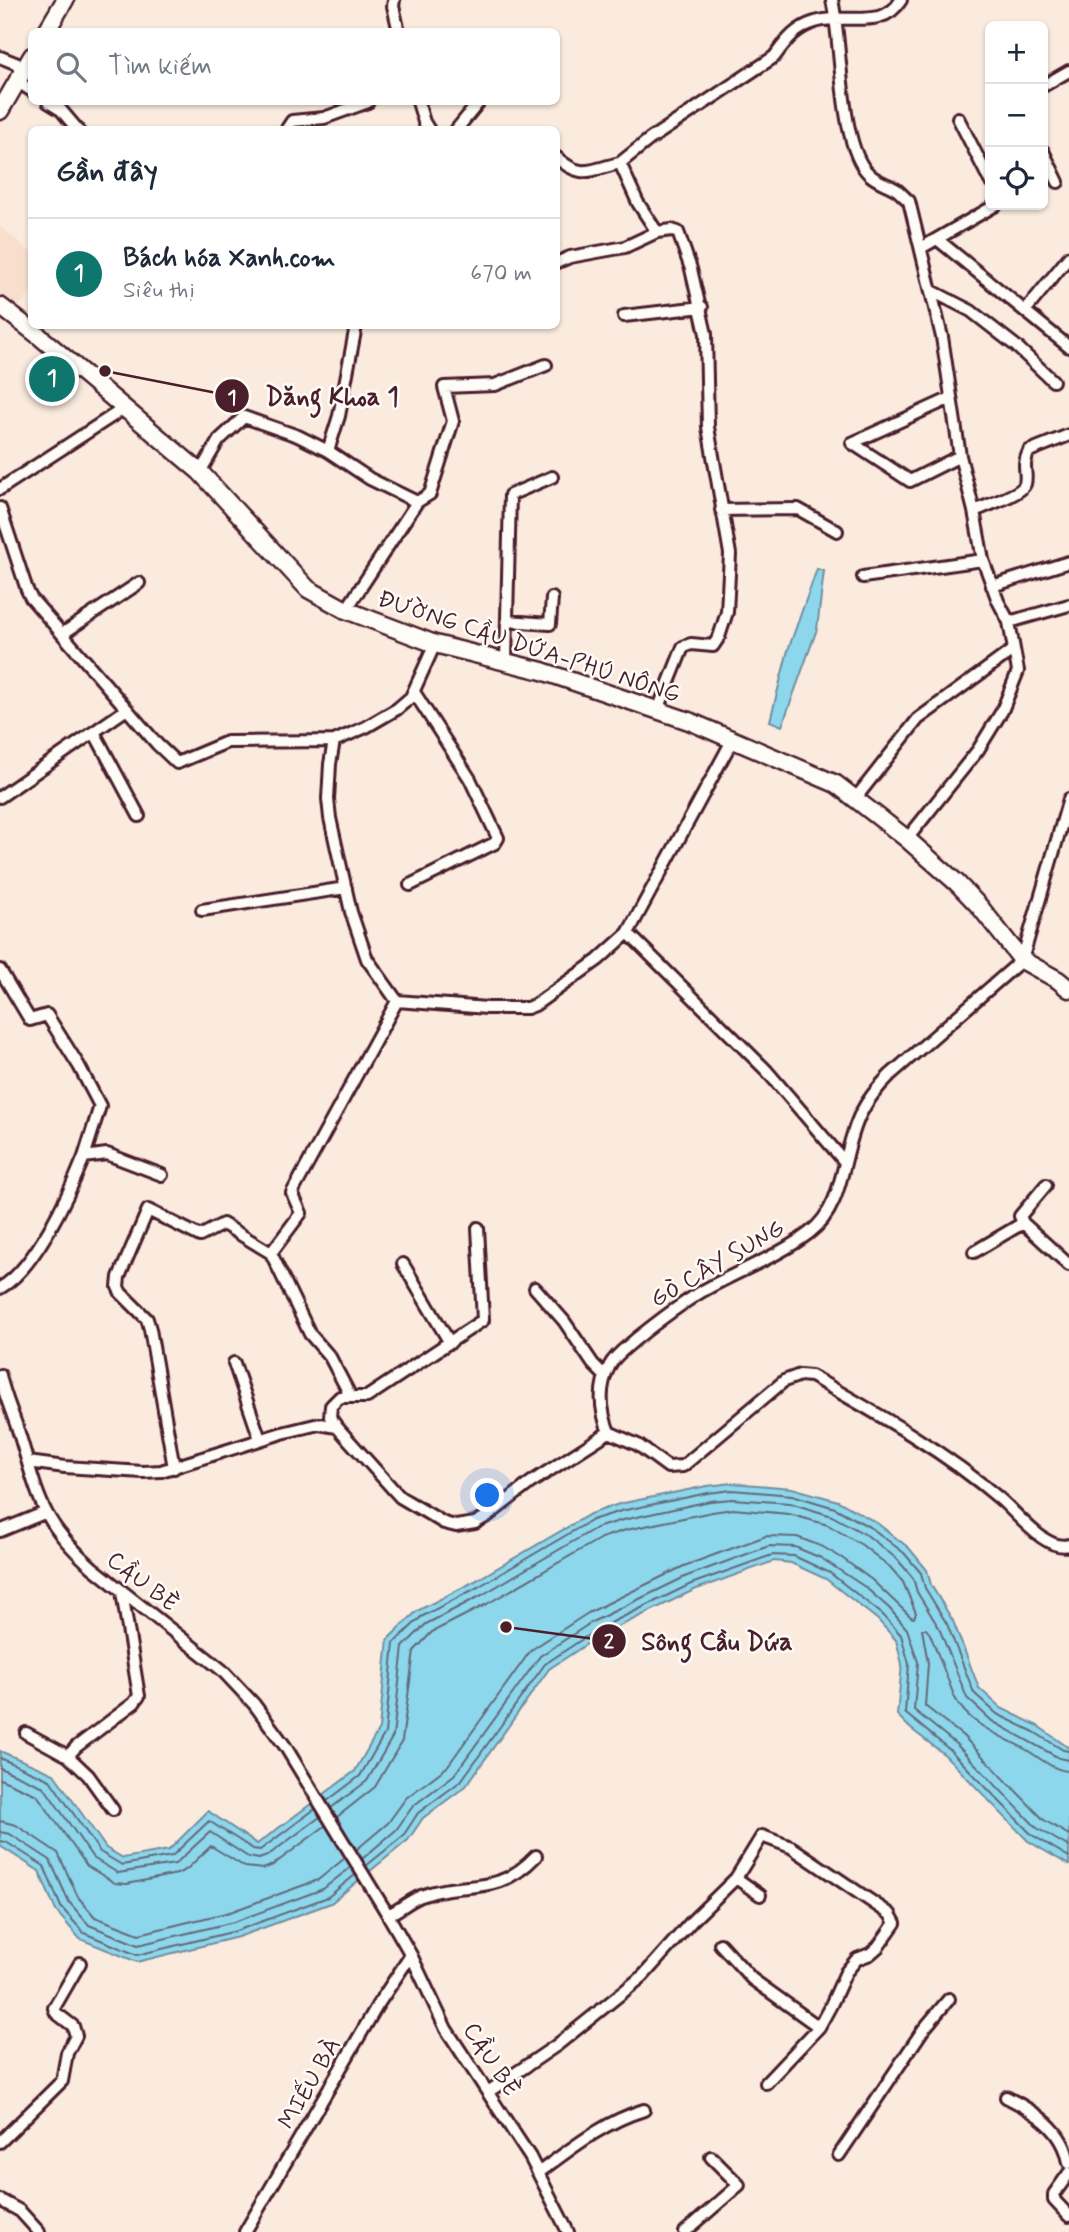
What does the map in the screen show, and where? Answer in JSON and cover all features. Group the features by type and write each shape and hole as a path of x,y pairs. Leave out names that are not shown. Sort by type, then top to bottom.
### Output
{"street":[{"path":"49,28 65,0"},
{"path":"832,0 837,20 840,75 857,157 867,173 897,190 909,201 932,291 960,456 983,560 1009,622 1018,671 1002,710 978,750 906,839"},
{"path":"560,160 570,169 583,172 620,163 650,139 774,57 788,36 798,29 817,21 880,18 895,11 901,0"},
{"path":"392,2 398,28"},
{"path":"0,57 24,68 0,111"},
{"path":"1046,84 1069,71"},
{"path":"53,105 75,126"},
{"path":"289,126 292,121 324,118 360,105"},
{"path":"419,105 426,126"},
{"path":"459,126 477,105"},
{"path":"958,118 985,171"},
{"path":"1048,161 1058,182"},
{"path":"620,163 638,203 657,232"},
{"path":"921,248 987,210"},
{"path":"560,261 625,247 638,239 672,229 681,236 702,307 706,334 708,427 730,554 727,612 713,646 691,644 683,647 658,710"},
{"path":"937,239 1069,347"},
{"path":"1025,311 1069,257"},
{"path":"932,291 971,311 1016,346 1053,381"},
{"name":"ĐƯỜNG CẦU DỨA-PHÚ NÔNG","path":"0,306 28,328"},
{"path":"624,316 702,307"},
{"name":"ĐƯỜNG CẦU DỨA-PHÚ NÔNG","path":"30,329 200,472 308,589 346,610 435,644 506,660 658,710 836,783 906,839 972,899 1022,960 1069,989"},
{"path":"328,451 343,396 355,329"},
{"path":"346,610 417,502 430,494 453,421 444,387 495,385 546,365"},
{"path":"951,398 852,443 910,481 960,456"},
{"path":"0,489 123,409"},
{"path":"200,472 219,440 244,417 285,431 328,451 370,479 417,502"},
{"path":"974,511 1021,491 1026,482 1024,462 1029,451 1069,435"},
{"path":"506,660 510,495 552,477"},
{"path":"0,509 26,590 166,754 177,762 227,742 334,741 384,717 406,702 414,692 435,644"},
{"path":"721,510 798,509 837,531"},
{"path":"863,577 983,560"},
{"path":"992,586 1069,562"},
{"path":"62,634 139,583"},
{"path":"507,621 550,624 552,598"},
{"path":"1009,622 1069,605"},
{"path":"855,799 918,719 1014,649"},
{"path":"410,885 495,844 498,838 470,779 414,692"},
{"path":"0,797 127,709"},
{"path":"94,732 139,816"},
{"path":"334,741 328,799 346,888 367,959 397,1001 486,1008 527,1008 590,967 628,933 733,739"},
{"path":"1022,960 1069,799"},
{"path":"202,910 346,888"},
{"path":"628,933 766,1070 844,1161"},
{"name":"GÒ CÂY SUNG","path":"609,1432 600,1404 611,1363 655,1324 701,1292 780,1253 823,1222 831,1212 844,1161 861,1114 878,1087 1022,960"},
{"path":"0,970 30,1020 47,1015 100,1106 85,1157 66,1201 26,1266 0,1288"},
{"path":"271,1253 301,1213 292,1193 397,1001"},
{"path":"85,1157 107,1154 162,1175"},
{"path":"1046,1185 1020,1216 1023,1223 1069,1265"},
{"path":"174,1468 147,1319 125,1300 118,1287 119,1277 148,1210 200,1236 223,1224 271,1253 310,1334 330,1357 351,1397"},
{"path":"974,1252 1023,1223"},
{"path":"478,1228 483,1320 366,1397 340,1397 331,1406 330,1417 337,1427 400,1497 444,1522 456,1527 475,1523 489,1516 530,1483 609,1432 638,1445 668,1467 683,1466 783,1381 800,1375 810,1376 891,1422 1001,1500 1048,1542 1063,1547 1069,1545"},
{"path":"403,1264 450,1343"},
{"path":"535,1288 564,1321 593,1364 606,1376"},
{"path":"234,1363 260,1439"},
{"name":"CẦU BÈ","path":"0,1375 35,1492 44,1513 73,1551 231,1679 254,1704 285,1746 386,1911 411,1955 446,2029 538,2173 568,2232"},
{"path":"28,1462 143,1472 174,1468 260,1439 319,1424 337,1427"},
{"path":"0,1531 44,1513"},
{"path":"68,1756 134,1703 139,1696 122,1592"},
{"path":"26,1733 68,1756 88,1775 113,1810"},
{"path":"488,2092 557,2045 631,1986 736,1878 762,1836 791,1847 890,1914 895,1923 878,1947 870,1954 857,1959 846,1972 819,2027 766,2083"},
{"path":"386,1911 420,1896 476,1888 506,1879 524,1869 536,1856"},
{"path":"736,1878 760,1895"},
{"path":"720,1944 752,1979 819,2027"},
{"name":"MIẾU BÀ","path":"245,2232 377,2006 411,1955"},
{"path":"0,2142 62,2081 67,2053 76,2036 74,2026 56,2013 54,2008 80,1963"},
{"path":"839,2155 923,2030 949,1999"},
{"path":"1006,2097 1044,2118 1057,2134 1069,2163"},
{"path":"538,2173 590,2135 623,2116 644,2110"},
{"path":"685,2232 739,2185 712,2157"},
{"path":"1069,2172 1054,2194 1054,2200 1069,2216"},
{"path":"0,2200 20,2211 38,2232"}],"shaded area":[{"path":"0,226 28,249 28,296 18,308 0,294"}],"water":[{"path":"817,569 824,571 817,629 782,726 770,721 788,650"},
{"path":"732,1483 792,1488 838,1501 877,1523 909,1548 927,1570 931,1585 953,1621 979,1688 1001,1708 1038,1726 1069,1748 1069,1865 1028,1841 945,1755 897,1715 902,1664 896,1640 878,1620 826,1579 791,1563 774,1561 694,1590 599,1636 549,1669 466,1786 423,1818 408,1840 331,1903 238,1937 137,1962 80,1939 56,1911 39,1871 0,1846 0,1751 54,1774 106,1848 123,1858 169,1850 208,1811 257,1844 355,1771 379,1729 388,1639 417,1611 475,1581 590,1514 619,1504"}],"place":[{"name":"Dăng Khoa 1","path":"105,371"},
{"name":"Bách hóa Xanh.com","path":"52,379"},
{"name":"Sông Cầu Dứa","path":"506,1627"}]}
